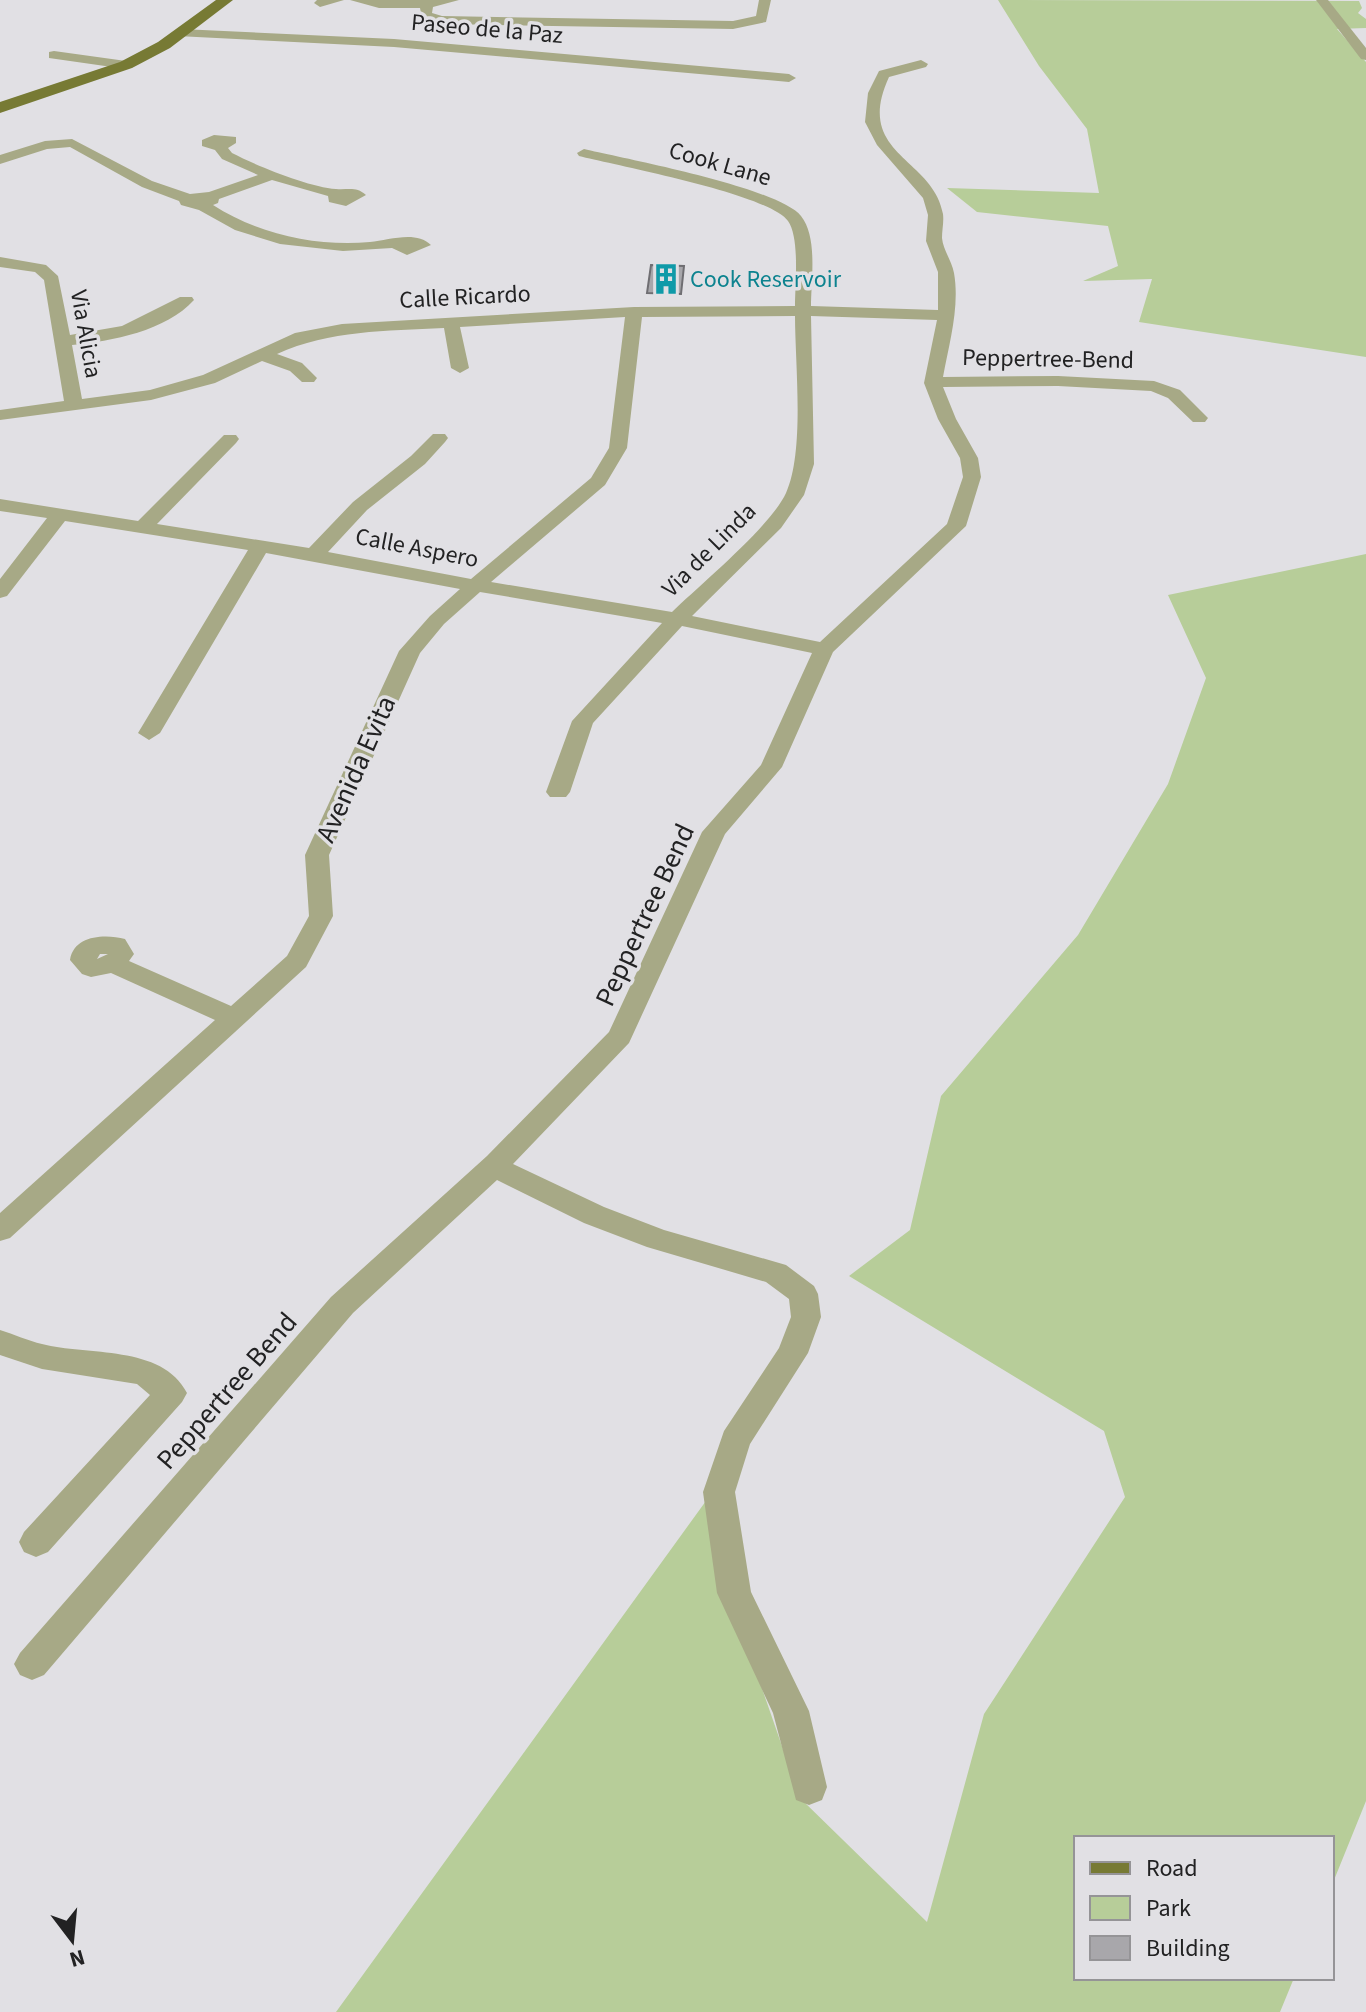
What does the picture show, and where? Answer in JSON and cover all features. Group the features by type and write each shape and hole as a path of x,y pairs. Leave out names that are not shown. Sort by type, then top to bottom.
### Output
{"main road":[{"path":"0,108 126,65 181,33 226,0"}],"street":[{"path":"320,3 338,0"},
{"path":"356,0 369,4 453,0"},
{"path":"427,3 426,15 441,20 733,25 762,19 765,0"},
{"path":"1322,0 1366,56"},
{"path":"1346,29 1366,30"},
{"name":"Paseo de la Paz","path":"181,33 394,43 789,78"},
{"path":"54,55 126,65"},
{"path":"921,64 884,74 875,93 872,122 882,142 930,197 936,215 934,241 946,272 946,315 933,382"},
{"path":"1,161 45,145 72,143 124,174 201,201 231,223 269,236 333,246 398,245"},
{"path":"220,147 227,156 271,175 336,194"},
{"name":"Cook Lane","path":"584,153 750,194 780,206 794,217 802,235 805,311"},
{"path":"201,201 271,175"},
{"name":"Via Alicia","path":"0,262 40,268 52,279 74,406"},
{"path":"64,341 106,337 143,326 186,300"},
{"name":"Calle Ricardo","path":"0,415 166,391 209,379 301,337 342,329 634,312 805,311 946,315"},
{"name":"Via de Linda","path":"558,792 583,721 677,619 774,524 795,495 805,464 805,311"},
{"name":"Avenida Evita","path":"0,1230 297,961 321,916 317,855 410,651 437,620 598,481 618,448 634,312"},
{"path":"451,322 460,368"},
{"path":"259,354 296,367 308,378"},
{"name":"Peppertree-Bend","path":"933,382 1058,381 1154,386 1174,394 1199,418"},
{"name":"Peppertree Bend","path":"32,1664 342,1305 493,1166 620,1037 714,832 771,767 824,649 956,526 972,477 969,458 947,419 933,382"},
{"path":"314,555 360,506 418,460 439,438"},
{"path":"142,528 230,439"},
{"name":"Calle Aspero","path":"0,505 314,555 475,586 677,619 824,649"},
{"path":"0,592 60,515"},
{"path":"149,733 261,546"},
{"path":"114,964 233,1018"},
{"path":"493,1166 594,1215 657,1239 776,1273 803,1294 806,1317 793,1353 735,1440 719,1492 734,1593 791,1711 809,1787"},
{"path":"0,1342 42,1357 145,1373 171,1393 36,1542"}],"green space":[{"path":"998,0 1359,1 1362,8 1358,13 1366,19 1366,28 1337,29 1366,62 1366,357 1139,322 1152,279 1083,281 1118,266 1108,226 977,212 947,188 1099,193 1087,129 1039,66"},
{"path":"1366,554 1366,1801 1334,1880 1334,1836 1074,1836 1074,1980 1293,1980 1280,2012 336,2012 711,1494 757,1674 800,1798 927,1922 984,1714 1125,1497 1104,1431 849,1276 910,1230 941,1096 1078,935 1168,784 1206,678 1168,595"}],"building":[{"name":"Cook Reservoir","path":"651,265 684,266 681,294 647,293"}],"place":[{"name":"Cook Reservoir","path":"666,279"}]}
